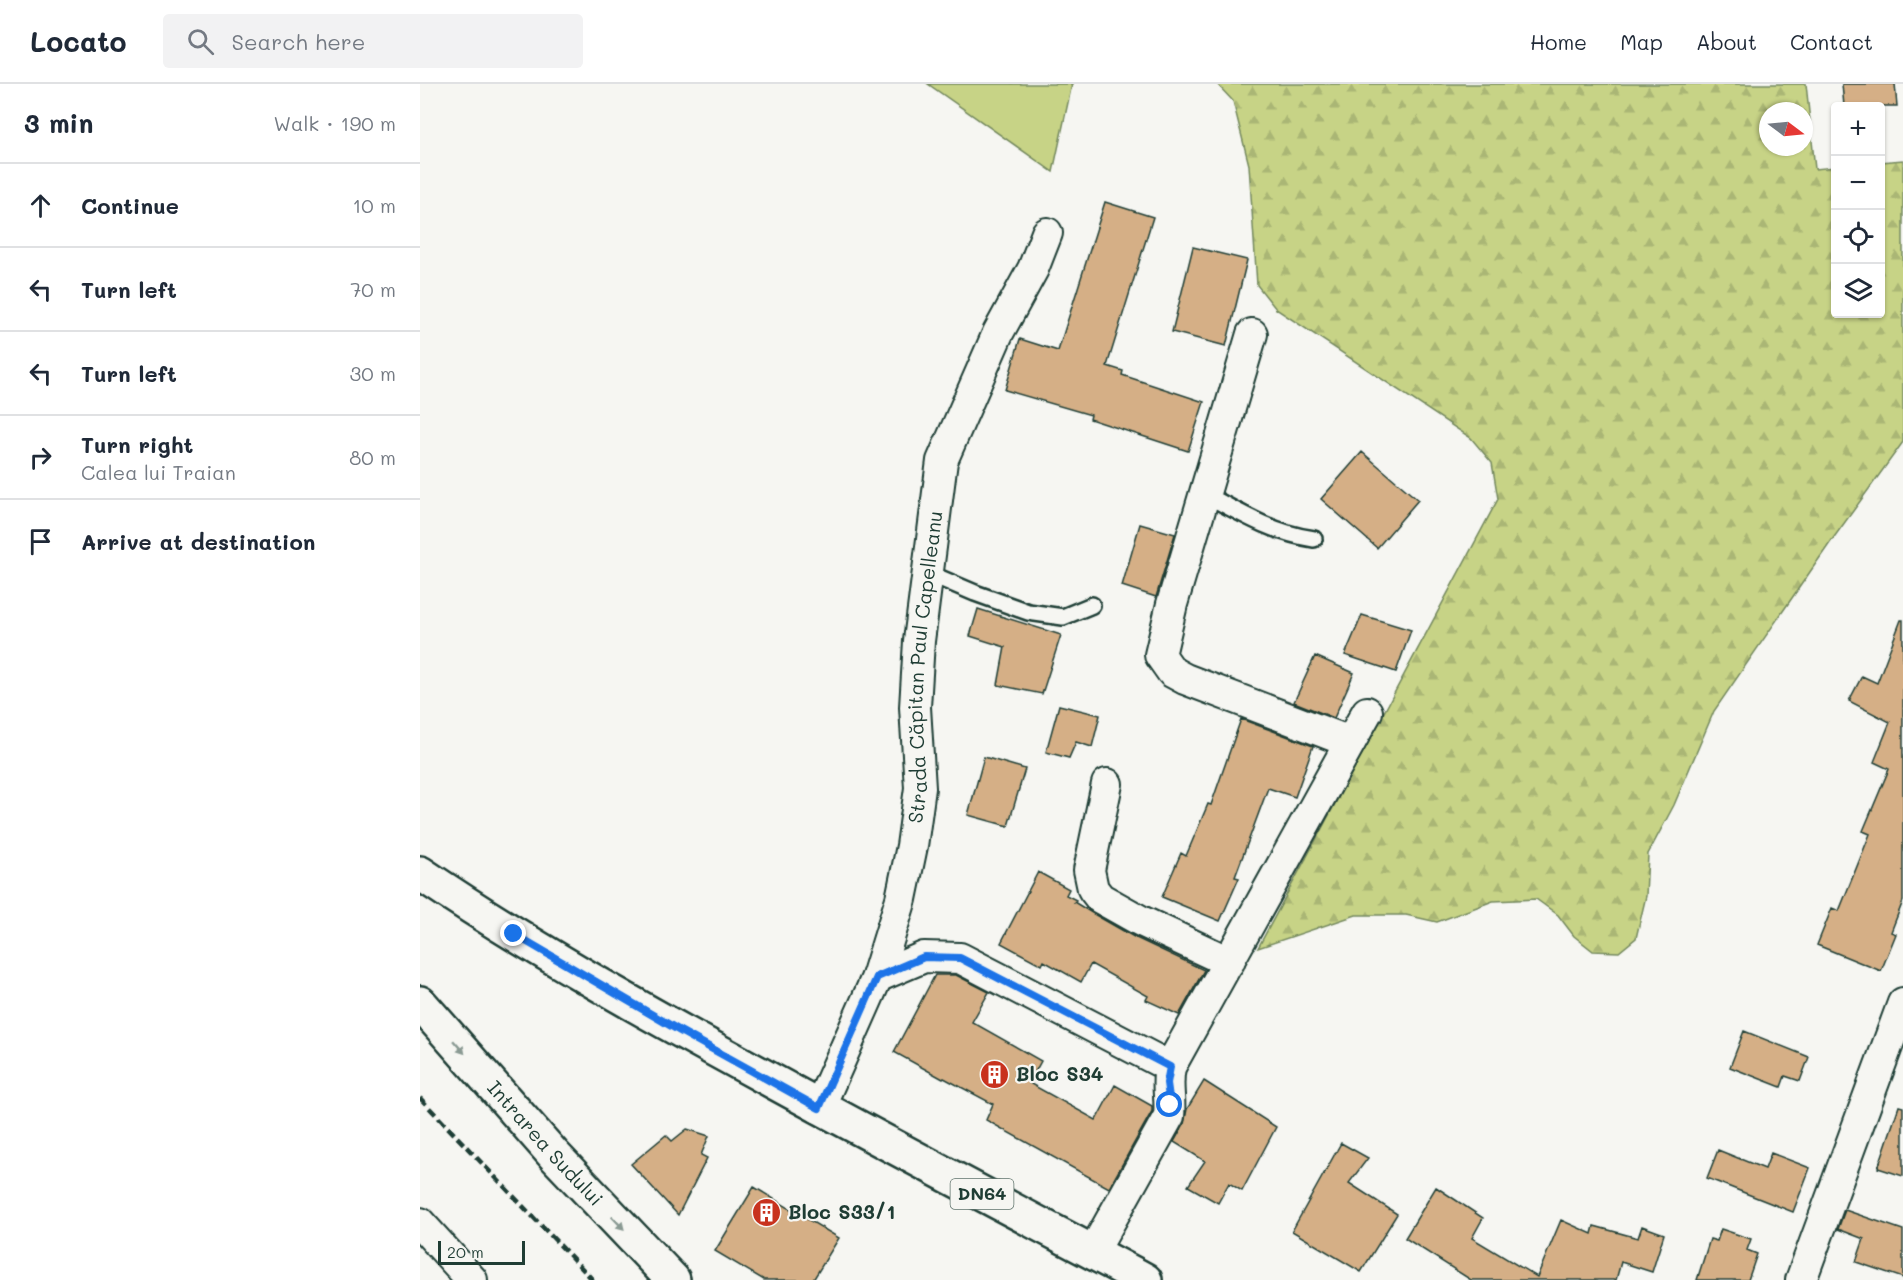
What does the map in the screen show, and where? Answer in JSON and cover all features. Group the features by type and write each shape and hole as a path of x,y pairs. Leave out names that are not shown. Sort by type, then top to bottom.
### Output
{"main road":[{"name":"DN64","path":"420,873 589,979 819,1108 1145,1280"},
{"name":"Intrarea Sudului","path":"420,1003 554,1155 673,1280"}],"street":[{"name":"Strada Căpitan Paul Capelleanu","path":"819,1108 877,977 901,899 912,846 920,788 915,706 919,641 942,461 998,333 1033,269 1047,233"},
{"path":"1252,334 1172,604 1160,655 1172,672 1185,679 1350,742"},
{"path":"1093,1252 1169,1116 1167,1083 1170,1067 1366,712"},
{"path":"1107,784 1089,870 1093,889 1100,898 1141,921 1229,962"},
{"path":"877,977 924,957 960,958 1170,1067"},
{"path":"1801,1280 1903,1003"},
{"path":"420,1223 471,1280"}],"lane":[{"path":"1205,494 1264,526 1292,536 1314,539"},
{"path":"928,573 1028,612 1063,617 1092,605"}],"green space":[{"path":"928,84 1072,84 1053,172"},
{"path":"1217,84 1806,84 1808,102 1759,102 1759,156 1813,156 1813,150 1815,169 1831,167 1831,318 1885,318 1885,162 1903,160 1903,442 1714,711 1674,805 1648,854 1646,896 1636,938 1619,952 1593,951 1574,936 1558,915 1536,899 1493,901 1437,922 1406,915 1356,915 1258,948 1498,499 1492,463 1471,438 1276,309 1257,285 1249,165 1233,101"}],"building":[{"path":"1842,84 1895,84 1897,106 1885,106 1885,102 1844,102"},
{"path":"1105,202 1153,217 1107,366 1123,371 1122,375 1204,402 1188,451 1090,419 1091,415 1005,390 1020,339 1058,351"},
{"path":"1193,247 1247,260 1226,346 1172,332"},
{"path":"1362,452 1418,500 1377,548 1321,499"},
{"path":"1140,524 1175,534 1156,597 1122,586"},
{"path":"978,609 1061,635 1042,694 998,685 1005,647 970,636"},
{"path":"1362,615 1411,630 1396,672 1345,655"},
{"path":"1901,620 1903,620 1903,901 1891,932 1896,934 1881,971 1817,945 1832,908 1839,911 1870,834 1863,831 1889,769 1874,762 1890,722 1849,701 1862,676 1877,683"},
{"path":"1315,656 1354,673 1334,718 1294,702"},
{"path":"1059,705 1100,715 1092,747 1076,742 1069,758 1046,752"},
{"path":"1241,719 1313,746 1295,797 1268,788 1235,877 1239,878 1220,921 1162,897 1181,853 1186,856 1208,804 1211,805"},
{"path":"984,757 1025,769 1008,826 968,815"},
{"path":"1038,872 1069,889 1066,895 1092,913 1134,937 1204,970 1179,1015 1146,1000 1148,996 1091,964 1081,982 1044,961 1042,965 1001,943"},
{"name":"Bloc S34","path":"935,975 956,975 989,992 972,1022 1041,1061 1029,1083 1096,1120 1115,1085 1152,1106 1152,1111 1109,1188 986,1120 993,1104 894,1052"},
{"path":"1744,1031 1809,1057 1800,1081 1785,1076 1781,1087 1730,1067"},
{"path":"1204,1081 1276,1127 1242,1191 1229,1183 1218,1203 1188,1186 1205,1161 1174,1142 1184,1124 1187,1109"},
{"path":"1899,1106 1903,1107 1903,1176 1878,1168"},
{"path":"687,1129 709,1136 701,1155 707,1158 678,1215 631,1164 666,1135 672,1141"},
{"path":"1341,1143 1368,1158 1349,1183 1397,1214 1361,1272 1292,1231"},
{"path":"1718,1150 1765,1169 1771,1153 1810,1168 1793,1212 1707,1178"},
{"name":"Bloc S33/1","path":"754,1187 839,1238 813,1280 764,1280 715,1251"},
{"path":"1436,1187 1483,1218 1472,1238 1537,1277 1561,1220 1592,1234 1594,1226 1638,1238 1642,1226 1664,1234 1652,1272 1621,1262 1616,1280 1471,1280 1405,1238"},
{"path":"1845,1210 1903,1230 1903,1278 1856,1262 1864,1239 1838,1229"},
{"path":"1721,1229 1751,1239 1747,1250 1757,1254 1748,1280 1697,1280 1710,1239 1717,1241"}],"railway":[{"path":"420,1098 593,1280"}],"place":[{"name":"Bloc S34","path":"995,1074"},
{"name":"Bloc S33/1","path":"767,1212"}],"route":[{"path":"514,934 680,1031 819,1108 877,977 924,957 960,958 1170,1067 1167,1083 1170,1105"}]}
